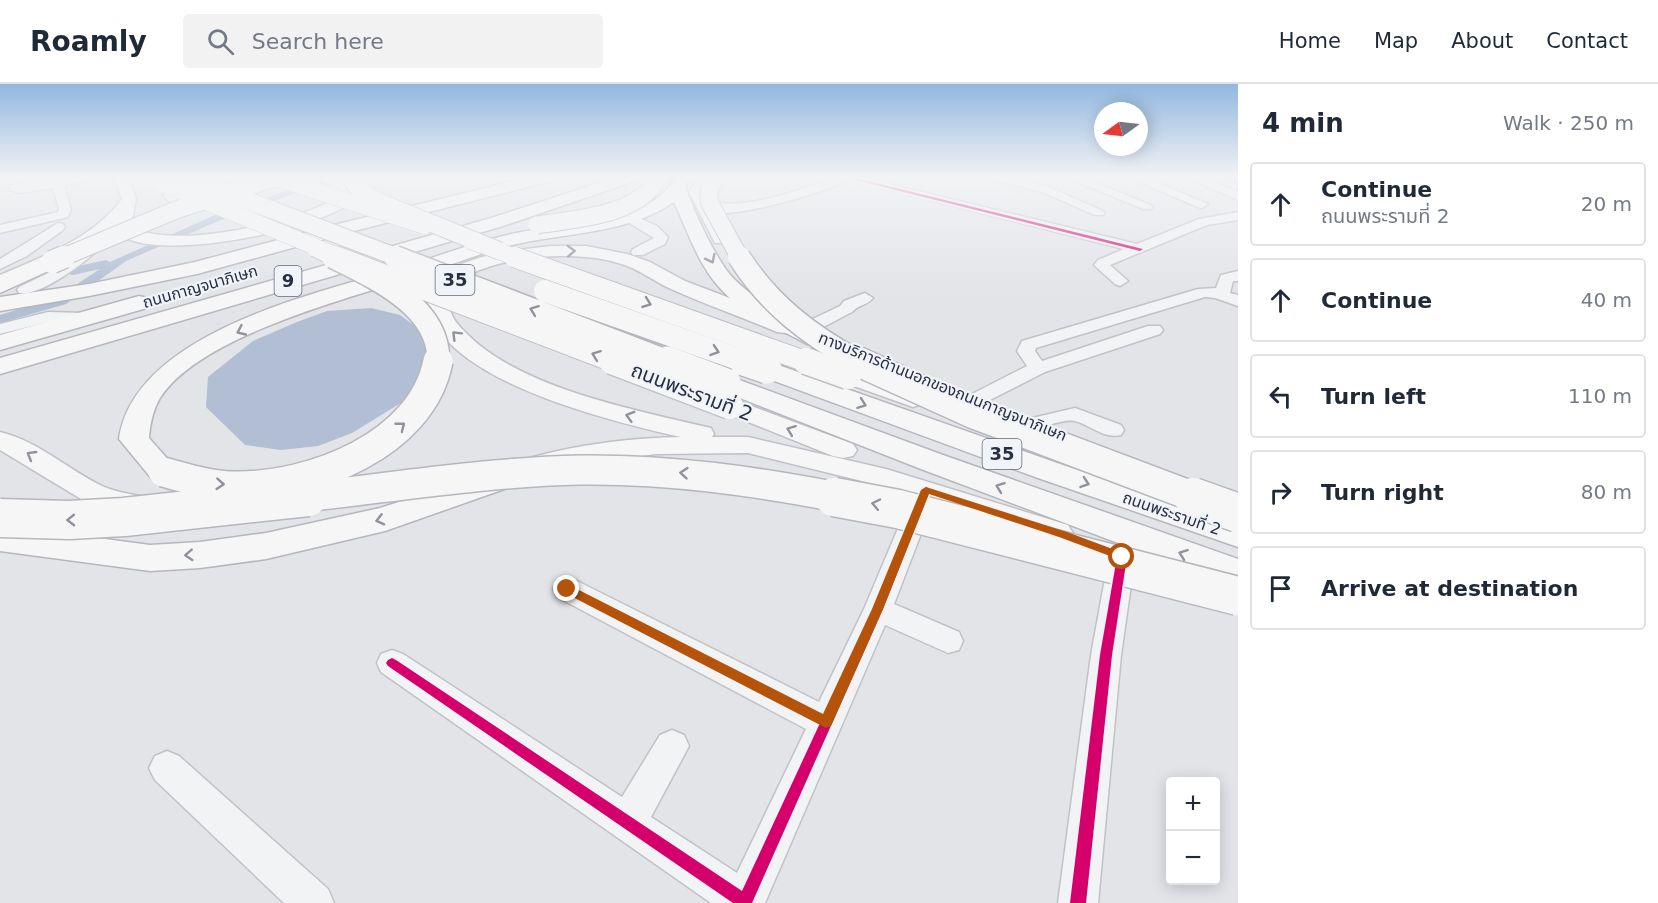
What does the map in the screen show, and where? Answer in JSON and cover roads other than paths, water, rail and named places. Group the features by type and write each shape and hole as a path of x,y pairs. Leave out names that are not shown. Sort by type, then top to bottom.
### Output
{"highway":[{"path":"0,287 161,215"},
{"name":"ถนนพระรามที่ 2","path":"280,215 728,395 984,482 1238,574"},
{"name":"ถนนพระรามที่ 2","path":"332,215 1049,471 1238,535"},
{"path":"100,314 147,291 302,246 352,222 374,215"},
{"path":"81,286 108,275 193,259 382,215"},
{"path":"406,215 486,255"},
{"name":"ถนนกาญจนาภิเษก","path":"194,287 441,215"},
{"name":"ถนนกาญจนาภิเษก","path":"489,219 496,215"},
{"name":"ถนนกาญจนาภิเษก","path":"0,366 381,255 502,215"},
{"path":"489,219 526,215"},
{"path":"267,302 477,238 585,215"},
{"path":"81,344 486,255 512,240 636,215"},
{"path":"689,215 717,271 727,284 758,308 830,346"},
{"path":"717,215 753,278 773,302 810,332 860,362 946,402 1079,455 1238,513"},
{"path":"0,296 32,294 197,268 302,246 386,285 412,307 434,336 440,368 434,388 404,424 352,459 321,472 285,481 242,486 206,483 163,472 134,439 135,418 151,393 166,376 217,342 271,317 395,276"},
{"path":"0,304 32,294"},
{"name":"ถนนกาญจนาภิเษก","path":"0,343 152,299"},
{"path":"0,538 150,558 200,555 266,546 385,519 555,461"},
{"path":"0,518 44,520 114,518 505,475 580,470 648,471 724,477 853,499 1238,596"}],"main road":[{"path":"0,282 98,232 116,215"},
{"path":"125,215 122,227 134,235 148,239 179,241 254,230 310,215"},
{"name":"ถนนพระรามที่ 2","path":"233,215 302,246 728,395 1063,534 1238,601"},
{"name":"ถนนพระรามที่ 2","path":"377,215 486,255 848,376 1079,457 1238,508"},
{"name":"ทางบริการด้านนอกของถนนกาญจนาภิเษก","path":"708,215 749,288 773,310 806,329 843,348 964,396 1238,497"},
{"path":"964,396 830,346 677,284 641,264 621,257 579,250 486,255 442,282 435,293 439,314 446,326 477,354 519,378 562,396 642,420 845,466 1063,534"},
{"path":"0,440 50,466 91,492 132,506 187,514 281,512 365,499 596,453 656,446 748,445"}],"street":[{"path":"0,229 59,215"},
{"path":"122,227 156,215"},
{"path":"1003,215 1140,249"},
{"path":"1120,281 1101,265 1204,222 1238,216"},
{"path":"628,218 652,229 661,237 660,241 653,246 638,252"},
{"path":"0,266 30,248 58,227"},
{"path":"32,294 83,257 98,242 98,232"},
{"path":"1038,368 1026,351 1028,345 1204,292 1230,298 1226,278 1238,276"},
{"path":"806,329 865,298"},
{"path":"0,329 48,317 100,314"},
{"path":"964,396 1038,368 1154,330"},
{"path":"1035,423 1075,414 1113,430"},
{"path":"392,663 744,902 878,609 926,490"},
{"path":"1078,903 1106,655 1122,557"},
{"path":"567,589 826,722"},
{"path":"878,609 948,641"},
{"path":"628,822 672,746"},
{"path":"167,768 314,903"}],"water":[{"path":"371,308 400,315 420,330 431,350 429,370 404,401 352,433 318,446 281,450 245,445 206,407 208,377 253,341 327,311"}],"waterway":[{"path":"0,319 61,301 122,259 224,215"},
{"path":"73,271 106,264"}]}
